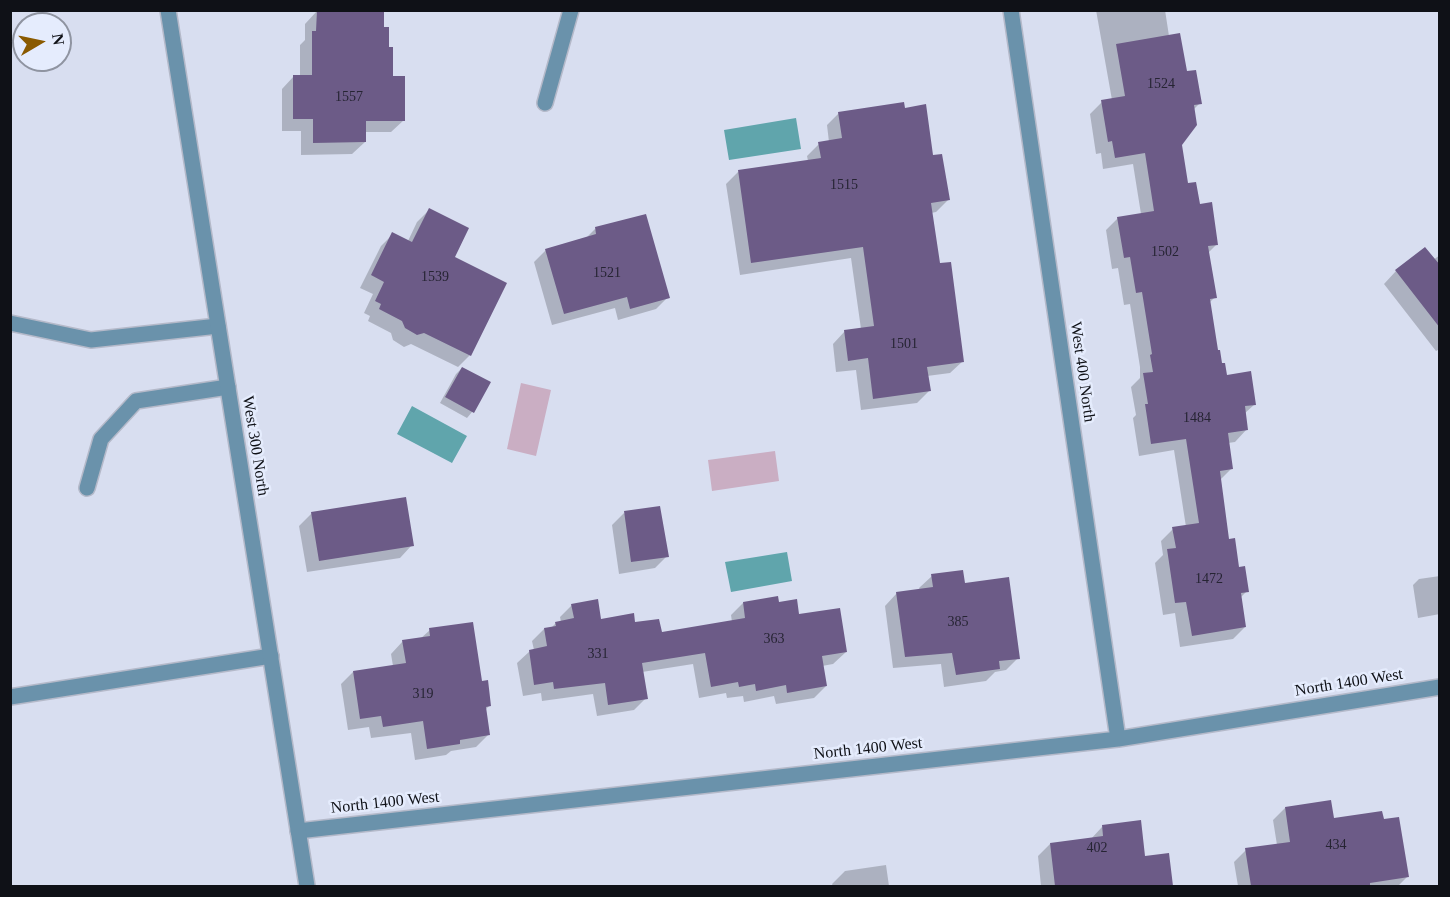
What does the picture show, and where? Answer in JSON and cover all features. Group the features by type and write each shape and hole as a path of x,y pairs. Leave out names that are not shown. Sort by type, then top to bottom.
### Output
{"street":[{"name":"West 300 North","path":"168,10 307,886"},
{"path":"545,103 571,10"},
{"name":"West 400 North","path":"1011,10 1118,739"},
{"path":"10,323 91,340 218,326"},
{"path":"87,488 101,439 136,401 228,387"},
{"path":"10,697 271,656"},
{"name":"North 1400 West","path":"298,831 1118,739 1440,687"}],"shaded area":[{"path":"796,118 801,149 729,160 724,130"},
{"path":"521,383 551,390 536,456 507,449"},
{"path":"412,406 467,436 452,463 397,434"},
{"path":"775,451 779,481 712,491 708,460"},
{"path":"787,552 792,581 731,592 725,562"}],"building":[{"path":"317,10 384,10 384,27 389,27 389,47 393,47 393,76 405,76 405,121 366,121 366,142 313,143 313,119 293,119 293,75 312,75 312,31 316,31"},
{"path":"1180,33 1187,71 1196,70 1202,104 1194,105 1197,125 1182,145 1188,183 1196,182 1200,204 1212,202 1218,245 1208,246 1217,298 1210,299 1218,350 1220,350 1222,363 1225,363 1227,375 1251,371 1256,405 1245,406 1248,430 1228,433 1233,469 1220,471 1229,539 1235,538 1239,567 1245,566 1249,592 1241,593 1246,627 1192,636 1186,602 1175,603 1167,549 1176,548 1172,527 1199,523 1186,439 1151,444 1143,373 1153,372 1150,355 1152,354 1142,292 1136,293 1130,257 1124,258 1117,217 1154,211 1145,153 1115,158 1112,141 1108,142 1101,100 1125,96 1116,44"},
{"path":"904,102 905,108 926,104 933,155 942,154 950,200 931,203 940,263 951,262 964,362 927,367 931,391 873,399 868,358 848,361 844,330 874,326 863,247 751,263 738,170 821,158 818,142 842,138 838,112"},
{"path":"429,208 469,228 455,257 507,283 471,356 424,333 417,335 405,328 402,321 379,309 381,304 375,301 384,282 371,275 392,232 412,242"},
{"path":"646,214 670,298 630,309 627,297 564,314 545,249 596,234 595,227"},
{"path":"1425,247 1440,265 1440,328 1395,270"},
{"path":"462,367 491,382 474,413 445,397"},
{"path":"406,497 414,546 319,561 311,512"},
{"path":"660,506 669,557 631,562 624,511"},
{"path":"963,570 965,583 1009,577 1020,659 999,661 1000,669 956,675 952,653 905,657 896,592 933,587 931,574"},
{"path":"778,596 779,602 797,599 799,614 840,608 847,652 822,656 827,686 787,693 786,685 756,691 755,684 739,687 738,682 711,687 705,653 642,663 648,699 608,705 605,683 554,689 553,682 534,685 529,650 547,646 544,628 556,626 555,622 574,618 571,604 598,599 601,619 634,613 635,622 659,619 662,632 745,618 743,602"},
{"path":"473,622 482,681 488,680 491,706 486,707 490,735 460,740 460,744 427,749 423,721 383,727 381,716 360,719 353,671 406,663 402,640 430,636 429,628"},
{"path":"1331,800 1334,818 1382,811 1384,819 1399,817 1409,877 1370,883 1370,886 1251,886 1245,848 1290,842 1285,807"},
{"path":"1141,820 1145,856 1169,853 1173,886 1055,886 1050,843 1103,836 1102,825"}]}
